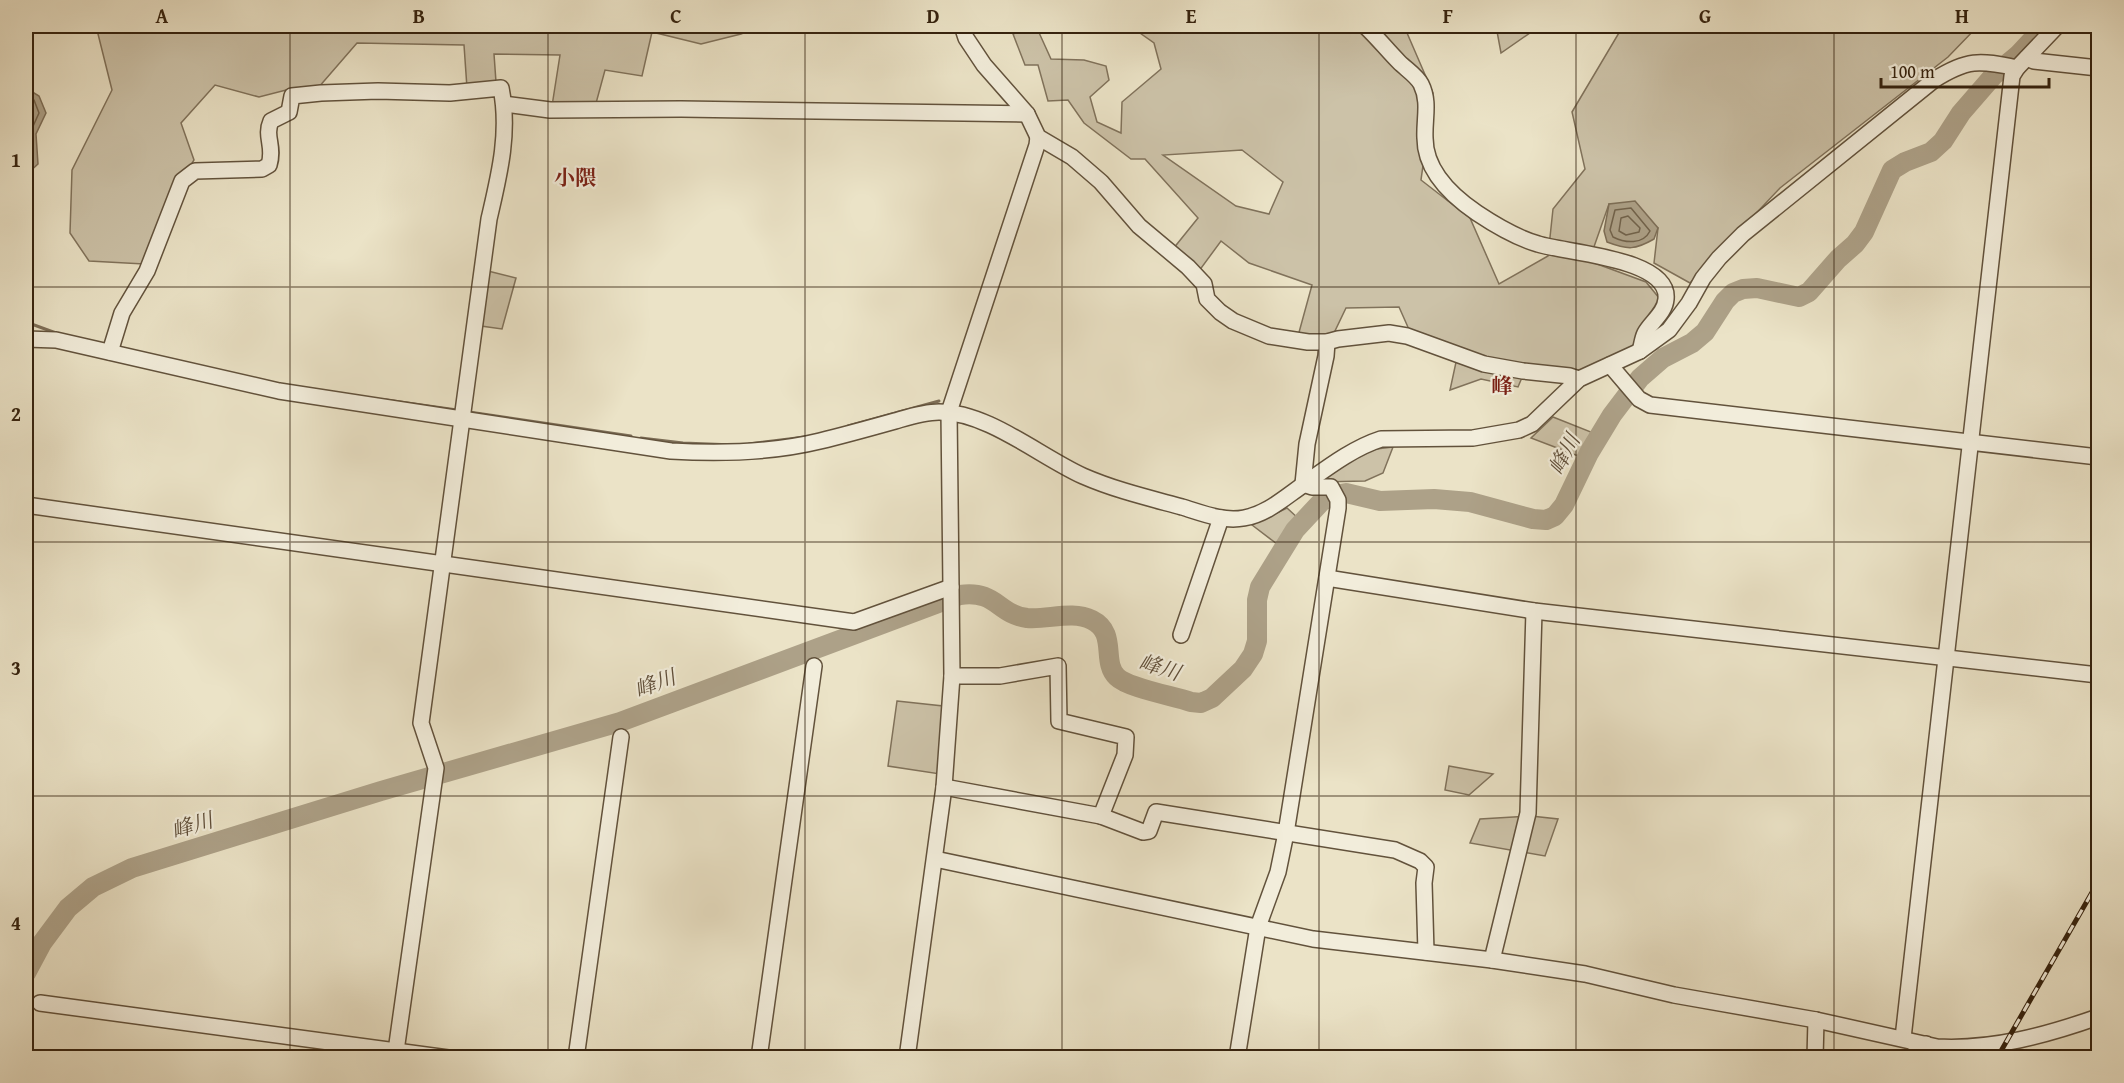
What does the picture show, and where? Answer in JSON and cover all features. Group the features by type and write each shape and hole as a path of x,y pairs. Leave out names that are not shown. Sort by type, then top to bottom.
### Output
{"street":[{"path":"907,1058 944,787 952,676 950,412 1038,137 1027,114 984,65 966,38 962,26"},
{"path":"1365,26 1420,82 1426,96 1425,138 1430,163 1437,176 1457,197 1493,223 1534,243 1555,249 1610,258 1638,267 1662,282 1666,290 1666,302 1645,333 1640,351"},
{"path":"1903,1038 2012,76 2057,26"},
{"path":"28,335 279,391 671,451 745,452 782,448 818,441 924,413 950,412 970,417 1013,437 1081,475 1108,486 1221,518 1243,519 1257,515 1277,504 1359,447 1381,439 1473,438 1519,430 1532,424 1579,379 1640,351 1669,330 1689,303 1702,279 1719,258 1766,214 1942,75 1964,64 1979,62 1998,64 2034,61 2098,68"},
{"path":"110,352 122,313 147,271 182,181 195,171 262,169 269,165 273,153 267,130 271,121 289,112 292,96 378,91 450,93 501,88 504,104 503,156 489,219 421,723 436,768 396,1054"},
{"path":"504,104 550,110 681,109 1027,114"},
{"path":"1038,137 1072,157 1101,183 1139,226 1188,267 1204,284 1207,299 1233,321 1269,336 1308,342 1326,342 1389,333 1407,336 1484,364 1579,379"},
{"path":"1303,484 1307,444 1326,356 1326,342"},
{"path":"1610,366 1640,399 1650,405 2098,457"},
{"path":"1236,1058 1258,927 1278,872 1286,833 1327,578 1335,494 1303,484"},
{"path":"26,505 854,622 951,587"},
{"path":"1181,635 1221,518"},
{"path":"1327,578 1534,611 2098,675"},
{"path":"1492,960 1528,813 1534,611"},
{"path":"759,1058 813,666"},
{"path":"952,676 1000,676 1058,666 1059,721 1126,737 1125,755 1101,816"},
{"path":"576,1058 621,737"},
{"path":"944,787 1101,816 1143,832 1149,831 1156,812 1395,850 1420,861 1426,867 1424,883 1426,952"},
{"path":"935,859 1313,939 1492,960 1585,974 1674,995 1816,1020 1950,1048 2019,1041 2045,1035 2098,1017"},
{"path":"40,1003 396,1054 448,1058"},
{"path":"1815,1058 1816,1020"},
{"path":"1907,1058 1926,1044"}],"shaded area":[{"path":"96,26 760,26 741,34 701,44 652,32 642,76 605,70 595,107 552,106 560,55 494,54 496,82 467,88 464,45 357,43 318,88 290,89 259,97 215,85 181,123 194,160 169,202 144,264 89,261 70,233 72,170 112,90"},
{"path":"1036,26 1051,59 1084,60 1106,66 1109,80 1090,97 1097,122 1121,133 1122,102 1161,69 1154,43 1130,26 1404,26 1433,93 1421,180 1470,218 1499,284 1548,256 1553,209 1585,169 1572,112 1623,26 1978,26 1948,57 1780,188 1690,283 1654,263 1658,228 1609,204 1589,261 1646,282 1673,315 1633,352 1577,374 1526,368 1518,387 1481,379 1450,390 1458,353 1411,334 1399,307 1346,308 1333,335 1298,336 1312,285 1249,263 1221,241 1199,271 1173,249 1198,218 1145,159 1131,159 1084,123 1068,100 1048,101 1038,65 1025,65 1013,34","holes":["1242,150 1283,182 1269,214 1236,206 1163,155"]},
{"path":"1496,26 1540,26 1501,53"},
{"path":"480,269 516,278 502,329 474,325"},
{"path":"1553,417 1596,434 1581,457 1531,438"},
{"path":"1393,447 1383,473 1365,481 1320,482 1368,450"},
{"path":"1287,508 1300,520 1277,544 1252,525"},
{"path":"897,701 943,706 940,774 888,766"},
{"path":"1449,766 1493,774 1469,795 1445,790"},
{"path":"1531,816 1558,819 1545,856 1470,843 1480,819"}],"water":[{"path":"26,88 39,96 46,113 36,134 38,164 26,175"},
{"path":"1635,201 1658,228 1654,239 1631,248 1607,242 1604,231 1609,204"}],"waterway":[{"name":"峰川","path":"26,973 42,943 68,908 93,887 132,868 381,791 620,722 960,595 982,596 1017,616 1027,618 1076,616 1092,620 1105,632 1112,671 1123,681 1191,702 1201,703 1212,698 1243,669 1253,654 1257,641 1257,600 1260,587 1295,530 1322,501 1334,495 1346,493 1380,501 1434,499 1470,502 1533,519 1546,520 1555,516 1564,505 1589,453 1612,415 1640,378 1663,358 1692,343 1705,332 1725,301 1733,293 1743,289 1757,288 1799,297 1809,292 1864,232 1892,170 1905,162 1931,152 1943,141 1961,113 1994,75 2018,55 2045,26"},
{"path":"26,322 56,333"},
{"path":"386,400 457,410"},
{"path":"848,426 939,401"},
{"path":"469,412 631,436"},
{"path":"749,444 805,437"},
{"path":"641,438 683,443 734,445"}],"railway":[{"path":"1997,1058 2098,882"}],"district":[{"name":"小隈","path":"575,177"},
{"name":"峰","path":"1502,385"}]}
